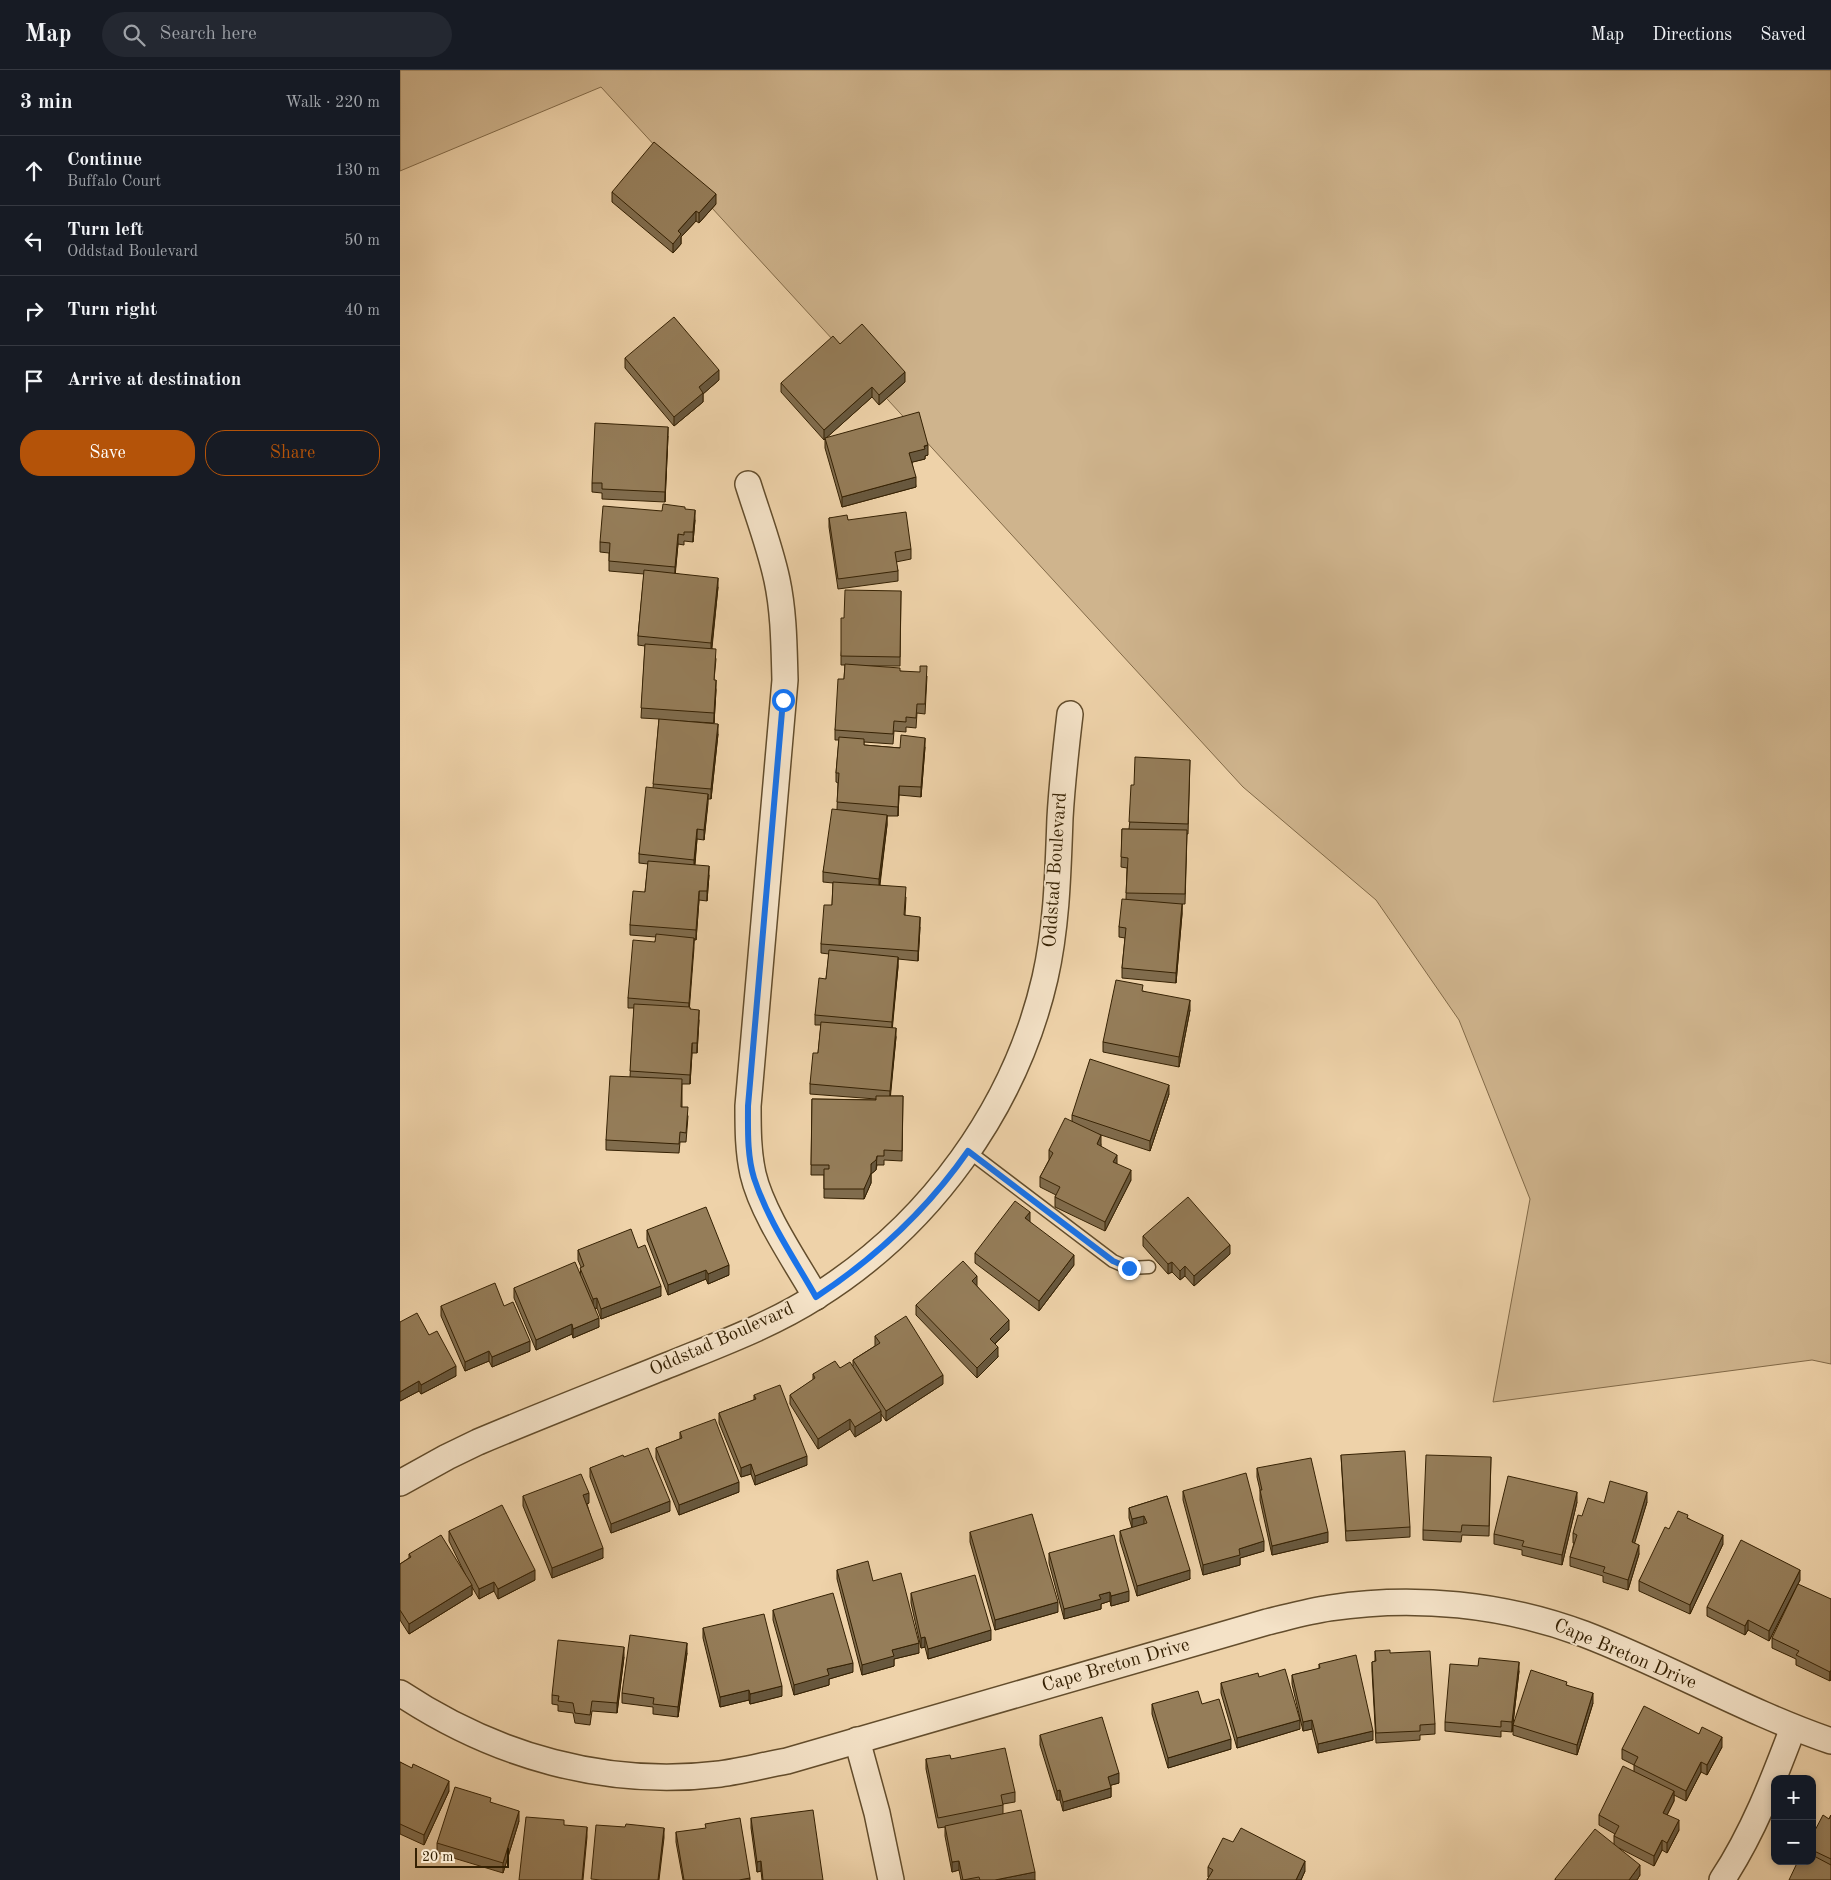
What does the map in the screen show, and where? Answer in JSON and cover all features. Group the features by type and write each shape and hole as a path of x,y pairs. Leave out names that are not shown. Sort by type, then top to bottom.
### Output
{"street":[{"path":"748,484 765,534 778,582 784,633 785,680 748,1106 748,1140 754,1176 767,1212 816,1297"},
{"name":"Oddstad Boulevard","path":"400,1482 478,1442 747,1332 787,1313 816,1297 853,1272 898,1233 932,1197 968,1151 997,1102 1012,1072 1036,1011 1045,978 1056,914 1062,782 1070,714"},
{"name":"Cape Breton Drive","path":"400,1693 426,1710 479,1738 536,1759 598,1772 656,1778 720,1774 787,1761 1267,1622 1329,1608 1390,1602 1455,1604 1522,1615 1584,1634 1793,1728 1831,1741"},
{"path":"1722,1880 1749,1833 1774,1781 1793,1728"},
{"path":"857,1740 877,1813 891,1880"}],"lane":[{"path":"968,1151 1113,1261 1129,1268 1149,1267"}],"shaded area":[{"path":"400,70 1831,70 1831,1364 1812,1360 1493,1402 1530,1199 1459,1020 1376,900 1243,787 601,87 400,171"}],"building":[{"path":"654,142 716,194 699,213 696,211 678,231 681,234 673,244 612,192"},
{"path":"674,317 719,370 699,387 703,393 674,417 625,358"},
{"path":"862,324 905,372 879,395 872,387 824,430 781,383 833,336 840,344"},
{"path":"919,412 928,445 924,446 925,449 909,453 916,477 842,497 825,438"},
{"path":"595,423 668,427 665,492 602,489 602,483 592,483"},
{"path":"663,504 695,510 693,532 684,532 684,535 678,534 675,567 609,561 610,543 600,542 603,506 662,511"},
{"path":"906,512 911,549 895,552 898,571 838,579 829,518 847,515 848,520"},
{"path":"644,570 718,578 711,643 638,636"},
{"path":"845,590 901,591 900,657 841,656 841,618 844,618"},
{"path":"645,644 716,649 714,713 641,708"},
{"path":"845,664 900,668 900,671 920,672 920,666 927,666 925,704 917,704 916,718 906,717 906,722 894,721 893,734 835,730 838,679 844,679"},
{"path":"659,719 718,724 711,789 653,784"},
{"path":"901,735 925,738 921,787 899,786 898,807 837,802 839,773 836,773 839,737 864,739 864,745 900,748"},
{"path":"1135,757 1190,760 1188,824 1129,822 1131,785 1134,785"},
{"path":"646,787 708,794 704,830 697,829 694,860 639,854"},
{"path":"832,809 887,815 879,879 823,872"},
{"path":"1122,829 1187,830 1185,894 1126,893 1128,858 1121,857"},
{"path":"648,861 709,866 707,891 699,891 696,930 630,925 633,891 645,892"},
{"path":"833,882 906,887 904,915 920,917 918,951 821,944 824,905 832,905"},
{"path":"1122,899 1182,904 1176,973 1122,968 1126,928 1119,927"},
{"path":"656,934 694,938 689,1003 628,998 633,940 655,942"},
{"path":"829,950 898,957 892,1022 815,1015 819,978 826,979"},
{"path":"1116,980 1143,985 1142,991 1190,1000 1179,1057 1103,1042"},
{"path":"634,1004 690,1007 690,1009 699,1010 697,1043 692,1043 690,1075 630,1071"},
{"path":"821,1022 896,1028 890,1091 810,1084 813,1053 818,1053"},
{"path":"1090,1059 1169,1085 1150,1141 1072,1115"},
{"path":"610,1076 682,1079 681,1107 688,1107 686,1133 680,1132 679,1144 606,1140"},
{"path":"876,1096 903,1096 902,1151 884,1150 884,1156 877,1156 876,1160 871,1164 871,1173 864,1189 824,1189 824,1169 829,1169 829,1165 811,1165 812,1099 876,1100"},
{"path":"1065,1118 1101,1135 1097,1144 1117,1155 1113,1162 1131,1170 1105,1222 1055,1197 1060,1187 1040,1177 1053,1153 1049,1150"},
{"path":"1188,1197 1230,1245 1194,1276 1185,1266 1180,1271 1172,1262 1168,1264 1143,1236"},
{"path":"1015,1201 1030,1212 1025,1218 1074,1255 1039,1301 975,1253"},
{"path":"706,1207 729,1265 708,1274 706,1270 668,1285 647,1230"},
{"path":"631,1229 638,1248 645,1245 661,1286 601,1309 597,1298 593,1299 580,1268 584,1266 578,1250"},
{"path":"963,1261 977,1276 972,1281 1009,1320 990,1339 998,1347 977,1368 916,1305"},
{"path":"575,1262 599,1318 573,1329 572,1324 536,1340 514,1288"},
{"path":"495,1283 504,1306 513,1302 530,1341 492,1357 489,1351 465,1362 441,1306"},
{"path":"417,1313 429,1335 437,1331 456,1366 421,1385 419,1381 400,1392 400,1322"},
{"path":"906,1316 943,1375 886,1411 853,1360 880,1343 875,1336"},
{"path":"835,1361 840,1368 850,1362 881,1411 855,1427 850,1419 818,1439 790,1395 815,1378 813,1374"},
{"path":"780,1385 807,1456 755,1476 751,1464 741,1468 719,1413 756,1399 754,1395"},
{"path":"715,1419 739,1482 679,1505 656,1448 682,1438 680,1432"},
{"path":"648,1448 670,1501 611,1524 590,1468 623,1455 624,1457"},
{"path":"1405,1451 1410,1527 1346,1531 1341,1455"},
{"path":"1426,1455 1491,1457 1489,1526 1462,1525 1461,1532 1423,1530"},
{"path":"1311,1458 1328,1532 1272,1546 1257,1468"},
{"path":"1246,1473 1264,1541 1239,1549 1240,1555 1203,1565 1183,1491"},
{"path":"581,1474 589,1493 583,1495 603,1548 552,1568 523,1496"},
{"path":"1508,1476 1577,1492 1562,1555 1522,1546 1524,1541 1494,1534"},
{"path":"1610,1481 1647,1492 1632,1542 1639,1545 1628,1580 1603,1572 1605,1567 1570,1557 1577,1535 1573,1533 1578,1515 1582,1516 1588,1498 1604,1503"},
{"path":"1167,1496 1190,1570 1137,1586 1120,1531 1147,1523 1144,1516 1132,1519 1129,1508"},
{"path":"502,1505 535,1570 498,1589 494,1582 479,1589 449,1531"},
{"path":"1678,1511 1688,1515 1687,1518 1723,1535 1690,1605 1639,1581 1665,1527 1669,1529"},
{"path":"1032,1514 1058,1602 995,1620 970,1532"},
{"path":"441,1535 472,1585 409,1624 400,1610 400,1564 411,1557 409,1554"},
{"path":"1114,1535 1129,1591 1111,1596 1110,1592 1099,1595 1101,1599 1064,1609 1049,1553"},
{"path":"1741,1540 1800,1570 1769,1631 1748,1620 1745,1626 1707,1607"},
{"path":"868,1561 873,1581 901,1573 919,1643 892,1650 894,1656 862,1665 837,1570"},
{"path":"975,1575 991,1630 928,1649 925,1637 921,1638 911,1593"},
{"path":"1798,1584 1831,1599 1830,1672 1796,1655 1799,1651 1772,1638"},
{"path":"833,1593 853,1663 827,1669 829,1675 794,1685 773,1610"},
{"path":"764,1614 782,1686 750,1694 749,1690 720,1697 703,1628"},
{"path":"630,1635 687,1643 678,1707 653,1704 654,1698 622,1693"},
{"path":"558,1640 624,1647 617,1703 592,1701 590,1715 575,1713 573,1703 558,1701 559,1696 552,1695"},
{"path":"1390,1650 1390,1653 1430,1651 1435,1724 1420,1725 1420,1731 1376,1733 1372,1662 1376,1661 1375,1651"},
{"path":"1356,1655 1373,1731 1318,1744 1312,1720 1303,1722 1292,1675 1320,1668 1319,1664"},
{"path":"1479,1658 1519,1662 1512,1722 1501,1721 1501,1727 1445,1722 1450,1664 1478,1666"},
{"path":"1285,1669 1300,1720 1237,1738 1221,1683 1258,1673 1259,1677"},
{"path":"1531,1670 1567,1682 1566,1685 1593,1693 1577,1745 1513,1725"},
{"path":"1198,1691 1202,1704 1219,1699 1231,1739 1168,1758 1152,1704"},
{"path":"1644,1706 1699,1734 1702,1727 1722,1737 1707,1765 1701,1762 1686,1791 1634,1765 1638,1757 1622,1749"},
{"path":"1102,1717 1119,1773 1108,1777 1111,1788 1063,1802 1060,1790 1057,1791 1040,1735"},
{"path":"1005,1748 1015,1792 1001,1795 1003,1805 938,1818 926,1759 950,1755 951,1759"},
{"path":"400,1762 412,1768 413,1764 449,1781 424,1835 400,1824"},
{"path":"1623,1766 1674,1791 1663,1813 1679,1820 1667,1843 1662,1840 1654,1856 1614,1836 1619,1826 1599,1815"},
{"path":"455,1787 491,1798 490,1802 519,1811 503,1863 437,1843"},
{"path":"813,1810 823,1880 763,1880 761,1861 757,1862 751,1818"},
{"path":"1021,1810 1035,1872 995,1880 980,1880 979,1877 963,1880 959,1861 952,1862 945,1826"},
{"path":"1823,1815 1829,1819 1831,1815 1831,1859 1816,1852 1816,1828"},
{"path":"526,1817 564,1820 564,1825 587,1827 582,1880 519,1880"},
{"path":"740,1818 750,1878 739,1880 684,1880 676,1832 706,1828 705,1824"},
{"path":"626,1824 664,1828 658,1880 591,1879 596,1825 625,1827"},
{"path":"1241,1828 1305,1861 1296,1880 1207,1880 1213,1870 1208,1867 1223,1838 1233,1842"},
{"path":"1595,1829 1640,1865 1629,1880 1556,1880 1555,1879"},
{"path":"1816,1857 1831,1865 1831,1880 1789,1880 1796,1865 1816,1865"}],"route":[{"path":"783,700 748,1106 748,1140 754,1176 767,1212 816,1297 846,1277 898,1233 932,1197 968,1151 1113,1261 1129,1268"}]}
